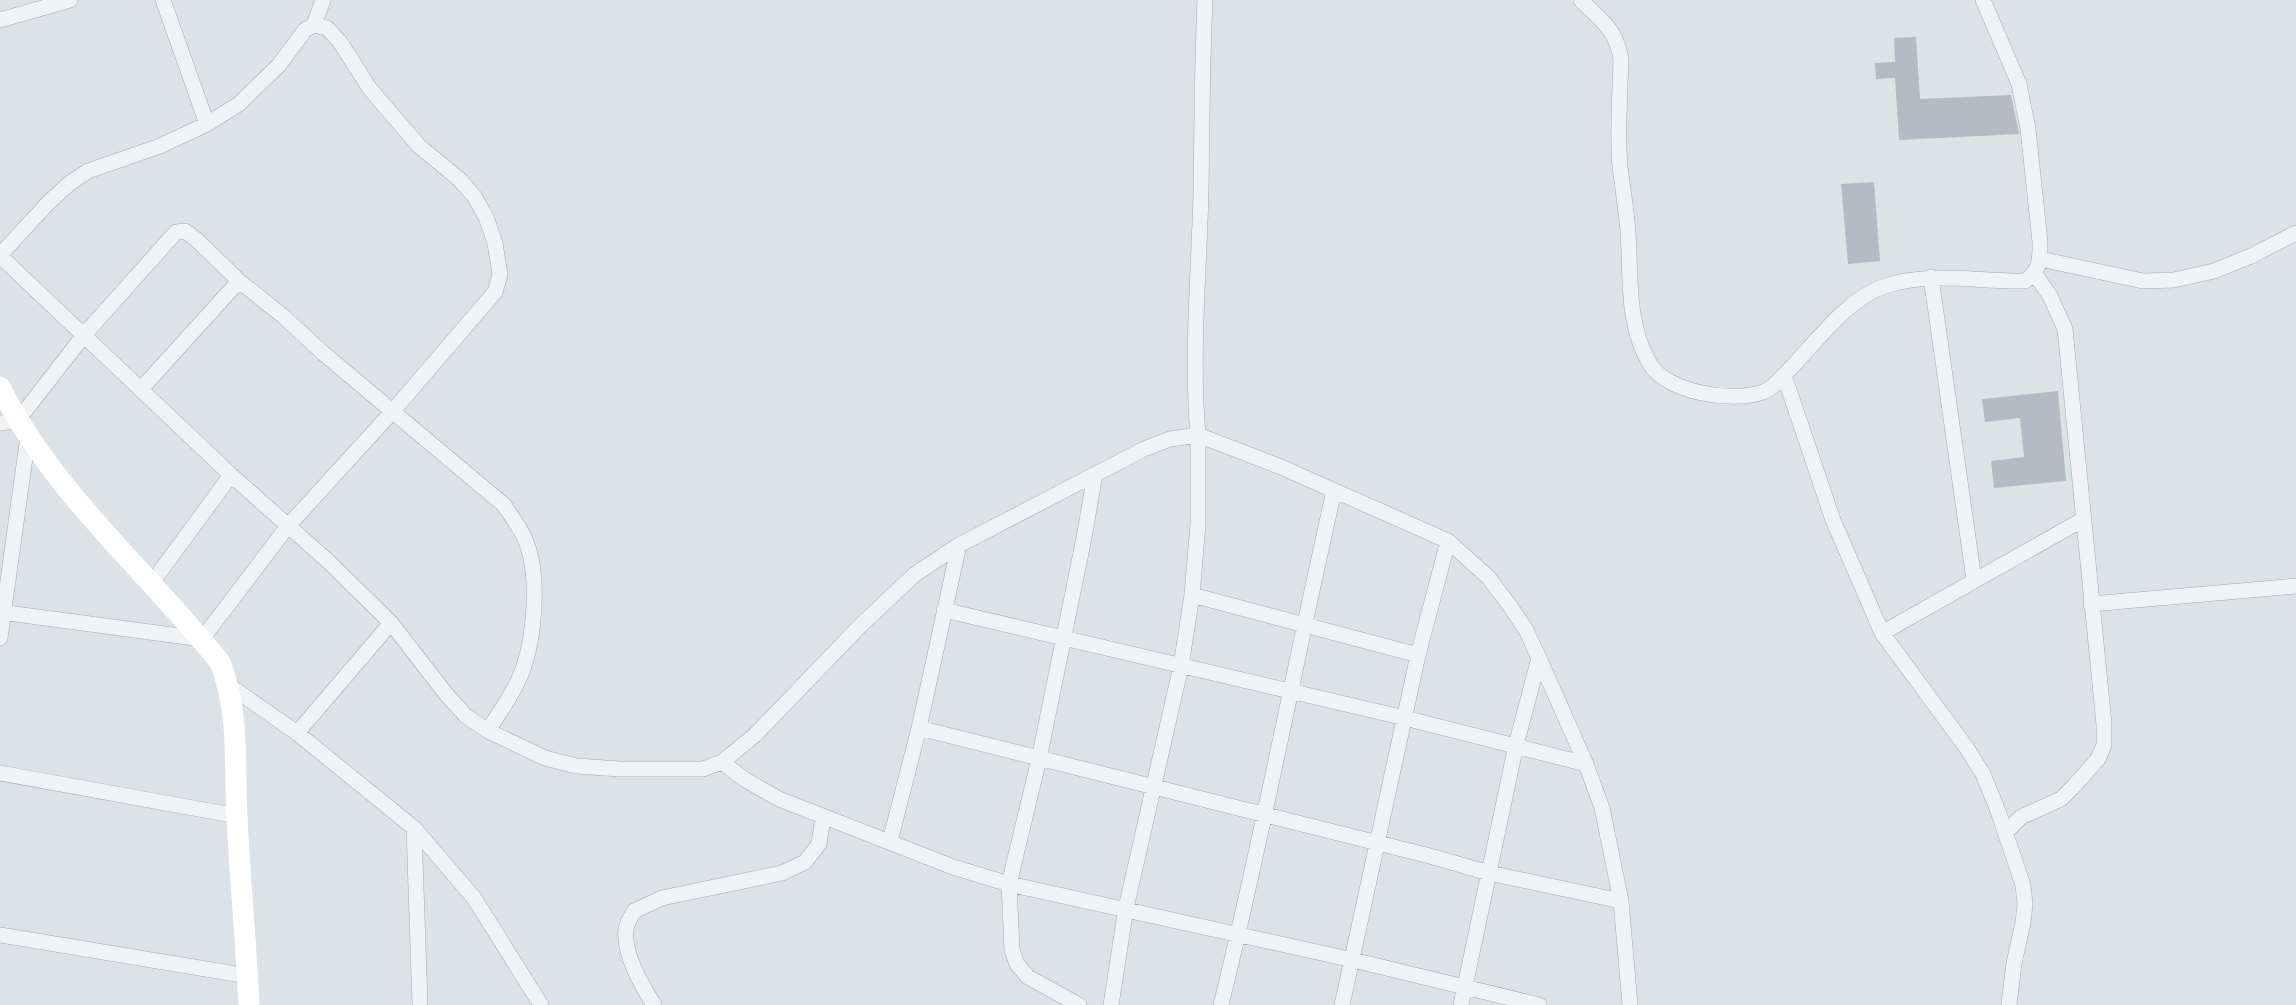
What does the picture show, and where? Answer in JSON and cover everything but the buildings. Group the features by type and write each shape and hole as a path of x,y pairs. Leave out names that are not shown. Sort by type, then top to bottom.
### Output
{"street":[{"path":"0,21 70,0"},
{"path":"163,0 207,124"},
{"path":"323,0 314,25 305,30 279,65 247,97 207,124 160,146 88,171 49,202 0,255 231,475 392,623 446,694 466,716 488,731 545,758 576,766 671,770 703,769 722,762 755,735 860,626 914,575 959,545 1144,449 1170,439 1198,435 1281,467 1448,541 1488,577 1526,630 1586,764 1602,808 1621,901 1630,1005"},
{"path":"1111,1005 1126,908 1181,666 1192,595 1198,524 1198,435 1194,352 1201,193 1201,77 1204,0"},
{"path":"1581,0 1609,26 1618,40 1622,58 1620,167 1626,195 1630,291 1637,334 1651,366 1668,381 1686,389 1718,396 1744,396 1765,392 1860,297 1885,286 1931,277 2025,281 2035,274 2040,258 2028,129 2019,84 1983,0"},
{"path":"202,639 288,526 392,412 495,292 500,275 495,243 486,217 474,196 459,179 419,146 370,89 340,42 327,28 314,25"},
{"path":"0,638 16,426 84,336 180,230 197,240 239,281 283,316 322,353 504,505 525,538 532,574 534,603 529,648 519,679 488,731"},
{"path":"2040,258 2143,281 2174,280 2214,271 2251,256 2296,233"},
{"path":"2006,832 2028,813 2061,799 2098,759 2104,745 2104,724 2082,520 2065,329 2050,296 2035,274"},
{"path":"1931,277 1974,580"},
{"path":"141,389 239,281"},
{"path":"1784,375 1833,520 1882,633 1966,747 1983,774 2006,832 2023,885 2025,904 2008,1005"},
{"path":"0,387 16,426 151,584 202,639 220,662 230,686 234,715 237,816 249,1005"},
{"path":"1079,1005 1028,977 1017,964 1012,950 1010,884 1039,759 1095,474"},
{"path":"151,584 231,475"},
{"path":"1221,1005 1265,815 1289,691 1334,491"},
{"path":"1882,633 2082,520"},
{"path":"1342,1005 1418,655 1448,541"},
{"path":"890,841 919,728 959,545"},
{"path":"2091,604 2296,586"},
{"path":"1192,595 1418,655"},
{"path":"944,610 1405,718 1586,764"},
{"path":"2,612 202,639"},
{"path":"297,734 392,623"},
{"path":"1461,1005 1516,745 1539,658"},
{"path":"230,686 297,734 414,828 474,898 541,1005"},
{"path":"919,728 1376,842 1489,873 1621,901"},
{"path":"722,762 744,779 779,799 953,867 1010,884 1126,908 1539,1005"},
{"path":"0,773 237,816"},
{"path":"654,1005 628,954 626,928 634,911 662,898 782,873 805,862 819,844 823,816"},
{"path":"414,828 420,1005"},
{"path":"0,935 248,976"}]}
